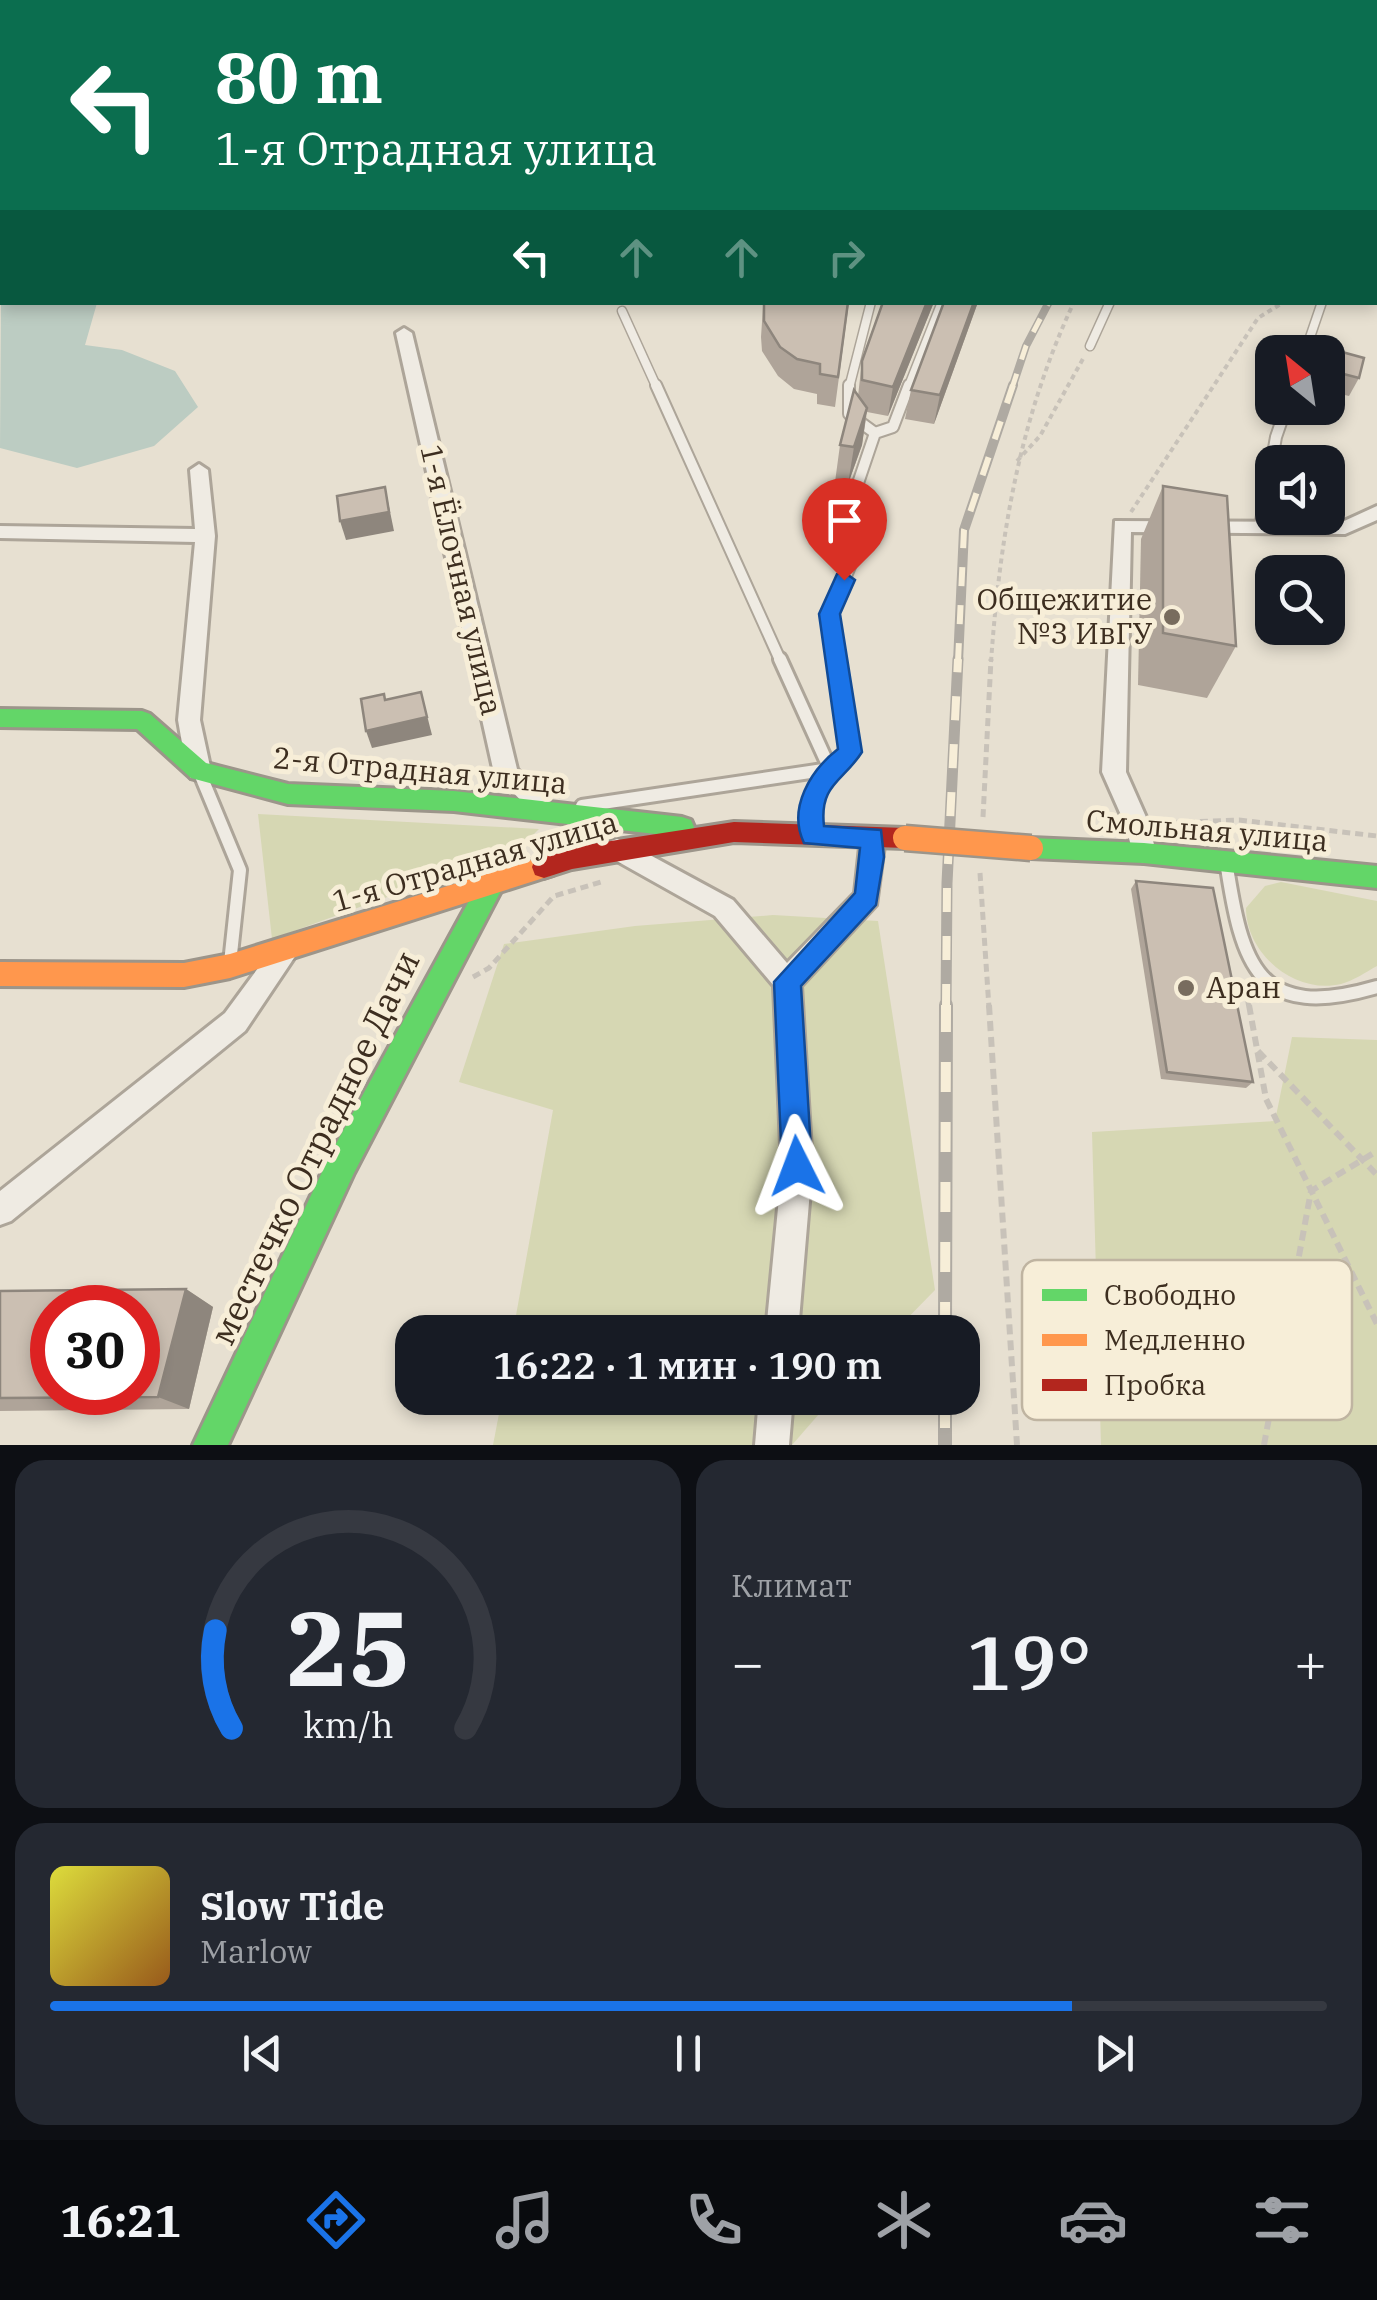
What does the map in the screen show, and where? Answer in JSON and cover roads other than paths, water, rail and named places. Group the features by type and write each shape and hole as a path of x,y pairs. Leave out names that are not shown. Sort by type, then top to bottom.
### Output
{"main road":[{"name":"2-я Отрадная улица","path":"0,718 142,720 199,771 288,794 454,800 734,832"},
{"name":"1-я Отрадная улица","path":"0,974 184,975 287,949 572,858 734,832 904,838 1032,848"},
{"name":"Смольная улица","path":"1032,848 1144,853 1377,877"},
{"name":"местечко Отрадное Дачи","path":"210,1445 281,1289 419,1009 490,886"}],"street":[{"name":"1-я Ёлочная улица","path":"404,333 506,773 546,811"},
{"path":"199,470 205,536 188,720 199,771"},
{"path":"1345,528 1377,512"},
{"path":"1144,853 1137,824 1114,772 1122,526 1255,527"},
{"path":"0,532 205,536"},
{"path":"787,982 867,897 873,838"},
{"path":"617,849 647,869 724,908 787,982 797,1166 784,1315"},
{"path":"0,1210 235,1022 287,949"},
{"path":"772,1445 775,1415"}],"lane":[{"path":"870,305 847,394 849,414 874,433"},
{"path":"874,433 893,427 941,305"},
{"path":"1090,346 1109,305"},
{"path":"1311,335 1321,305"},
{"path":"622,311 830,768"},
{"path":"812,836 809,806 830,768 850,752 830,614 859,544 854,495 874,433"},
{"path":"546,811 830,768"},
{"path":"199,771 240,870 230,966"},
{"path":"1226,861 1236,933 1256,970 1297,998 1341,1001 1377,987"}],"railway":[{"path":"1013,385 1026,346 1047,305"},
{"path":"958,662 964,530 1013,385"},
{"path":"946,1008 947,883 958,659"},
{"path":"945,1315 946,1005"},
{"path":"945,1415 945,1445"}],"place":[{"name":"Общежитие №3 ИвГУ","path":"1172,617"},
{"name":"Аран","path":"1186,988"}]}
